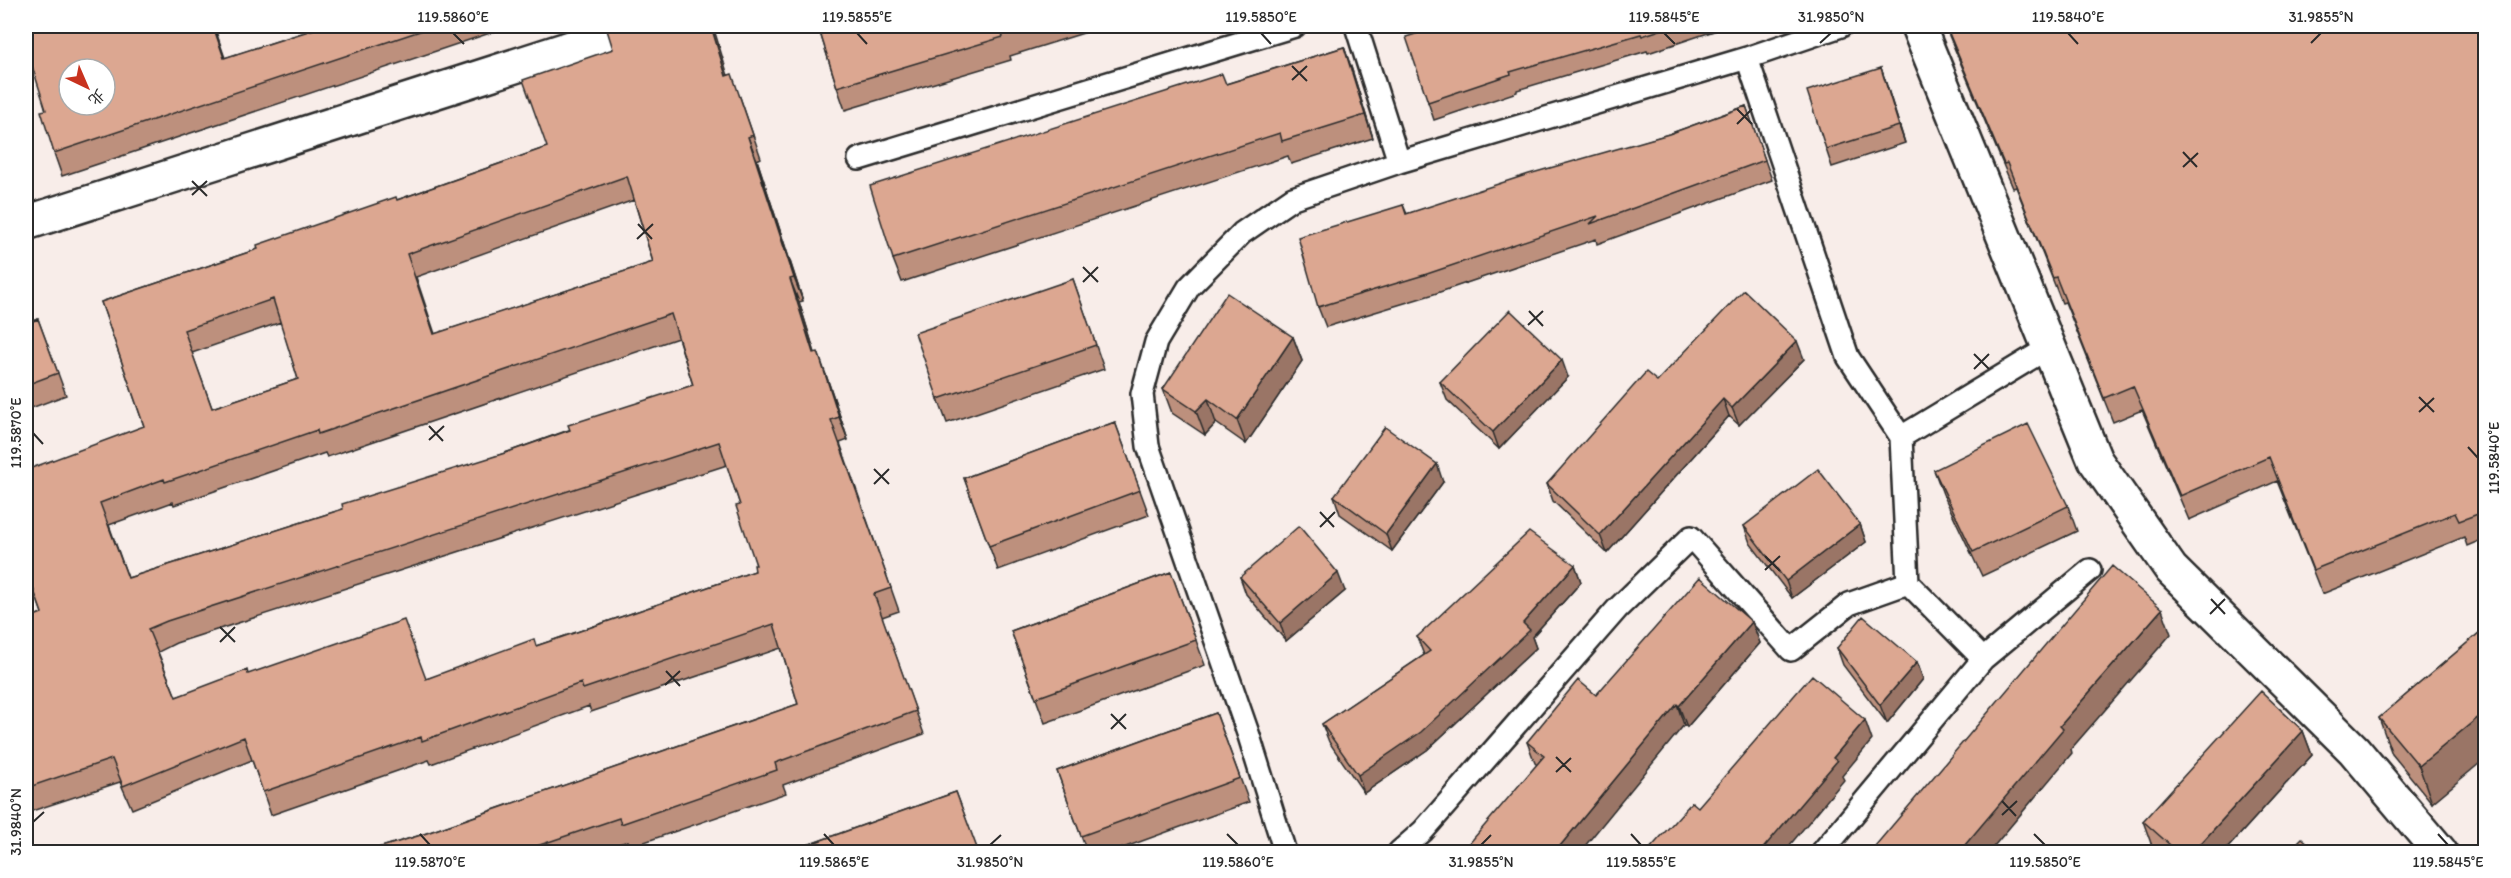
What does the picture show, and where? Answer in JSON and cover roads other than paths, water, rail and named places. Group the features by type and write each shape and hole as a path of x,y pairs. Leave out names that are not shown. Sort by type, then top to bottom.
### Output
{"street":[{"path":"26,223 639,26"},
{"path":"1918,26 2048,348 2096,460 2171,570 2354,750 2440,852"}],"lane":[{"path":"859,159 1294,26"},
{"path":"1356,26 1399,162"},
{"path":"1285,852 1249,736 1148,446 1142,394 1156,342 1189,287 1242,233 1293,198 1399,162 1747,58 1841,26"},
{"path":"1747,58 1848,357 1901,437 1908,584 1983,659"},
{"path":"1901,437 2048,348"},
{"path":"1399,852 1423,831 1617,609 1691,537 1791,650 1849,604 1908,584"},
{"path":"1822,852 1983,659 2090,570"}]}
